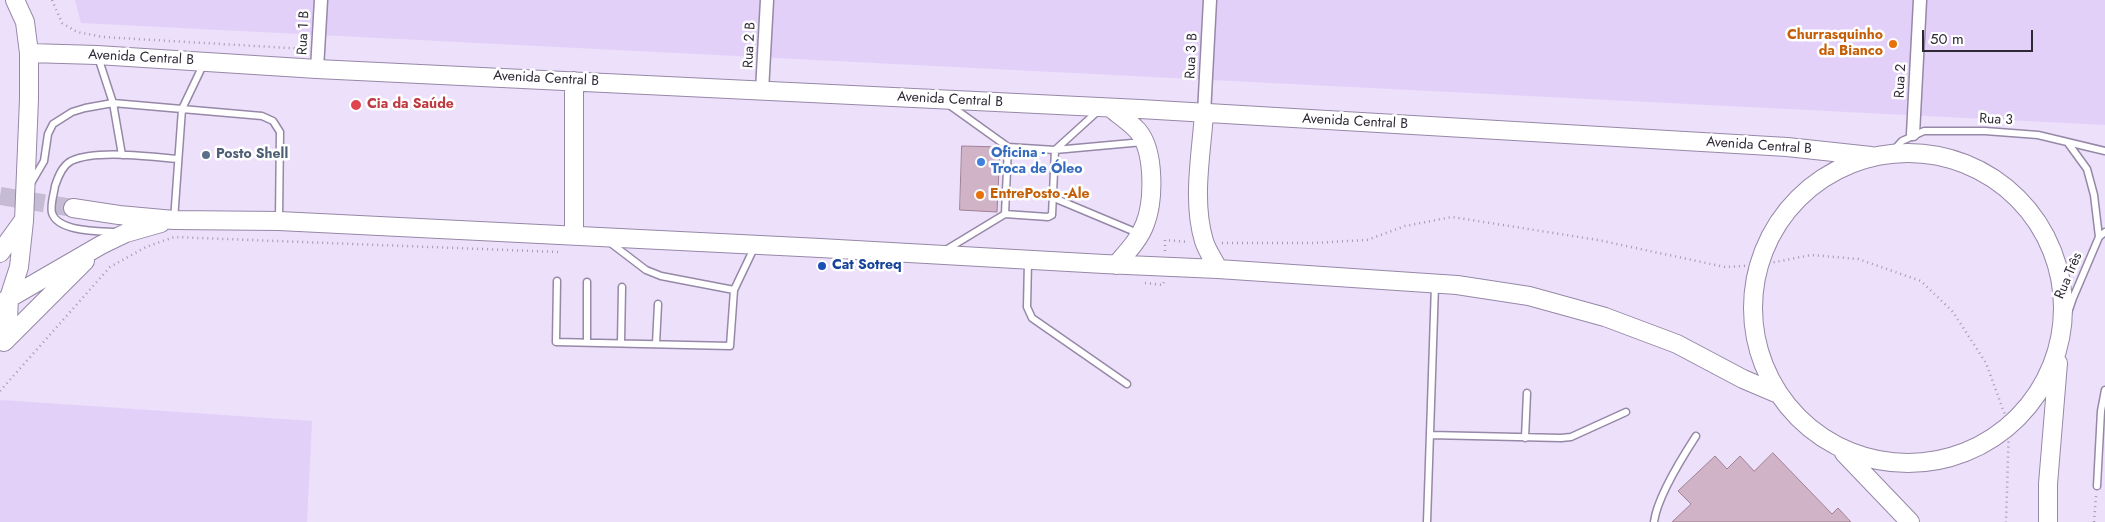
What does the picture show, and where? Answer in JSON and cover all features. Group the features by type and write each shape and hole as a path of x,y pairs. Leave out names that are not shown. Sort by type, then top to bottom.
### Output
{"main road":[{"path":"4,343 5,300 20,267 24,221 29,99 29,53 25,22 15,0"},
{"name":"Avenida Central B","path":"29,53 1107,108 1787,147 1872,156"},
{"path":"574,81 574,235"},
{"path":"1107,108 1139,131 1149,155 1151,170 1150,204 1146,223 1140,234 1116,265"},
{"path":"1204,114 1198,198 1199,219 1204,244 1218,269"},
{"name":"Avenida Central B","path":"1912,151 1952,158 1989,175 2020,200 2044,234 2059,272 2062,306 2061,333 2051,368 2034,399 2009,426 1980,446 1946,460 1910,464 1875,461 1841,450 1794,415 1776,393 1754,337 1754,278 1776,223 1818,180 1872,156 1892,152 1912,151"},
{"name":"Avenida Central B","path":"74,208 119,215 174,220 279,220 756,244 1116,265 1218,269 1488,289 1529,296 1605,317 1677,344 1743,379 1776,393"},
{"path":"5,300 101,245 126,233 174,220"},
{"path":"0,253 24,221"},
{"path":"4,343 101,245"},
{"path":"2048,522 2048,474 2061,333"},
{"path":"1841,450 1910,522"}],"street":[{"name":"Rua 1 B","path":"317,68 321,0"},
{"name":"Rua 2 B","path":"762,91 767,0"},
{"name":"Rua 3 B","path":"1204,114 1210,0"},
{"name":"Rua 2","path":"1913,134 1920,0"}],"lane":[{"path":"97,55 113,103 122,155"},
{"path":"174,220 182,109 205,62"},
{"path":"943,100 1008,147 1055,150 1144,142"},
{"path":"25,190 37,176 44,161 48,134 53,124 72,112 94,105 113,103 262,116 274,120 280,132 279,220"},
{"path":"938,254 1005,214 1048,217 1052,215 1054,211 1055,150 1107,108"},
{"name":"Rua 3","path":"1913,134 1924,131 1985,131 2038,135 2105,151"},
{"path":"1892,152 1902,141 1913,134"},
{"path":"2068,143 2087,169 2094,195 2099,237"},
{"path":"1005,214 1008,147"},
{"path":"126,233 83,230 71,227 57,220 52,212 52,198 62,169 71,162 90,156 122,155 178,159"},
{"path":"1054,198 1140,234"},
{"name":"Rua Três","path":"2061,333 2073,298 2099,237 2105,232"},
{"path":"603,237 633,262 646,270 661,276 734,290"},
{"path":"557,281 556,342 730,346 734,290 756,244"},
{"path":"1028,260 1027,307 1032,318 1127,384"},
{"path":"587,282 587,342"},
{"path":"1427,522 1435,284"},
{"path":"621,343 622,287"},
{"path":"656,344 658,304"},
{"path":"2097,486 2101,411 2105,390"},
{"path":"1525,438 1527,393"},
{"path":"1430,435 1525,438 1571,437 1626,412"},
{"path":"1654,522 1666,488 1696,436"}],"path":[{"path":"52,0 62,23 77,32 103,37 318,50"},
{"path":"2006,522 2009,457"},
{"path":"2094,522 2097,486"}],"shaded area":[{"path":"75,0 2105,0 2105,125 81,23"},
{"path":"0,401 312,421 307,522 0,522"}],"building":[{"path":"962,146 1000,147 997,212 960,210"},
{"path":"1773,453 1832,514 1838,508 1851,522 1672,522 1691,504 1678,491 1715,456 1727,469 1740,456 1754,471"}],"tunnel":[{"path":"0,196 73,208"}],"place":[{"name":"Churrasquinho da Bianco","path":"1893,44"},
{"name":"Cia da Saúde","path":"356,105"},
{"name":"Posto Shell","path":"206,155"},
{"name":"Oficina - Troca de Óleo","path":"981,162"},
{"name":"EntrePosto -Ale","path":"980,195"},
{"name":"Cat Sotreq","path":"822,266"}]}
